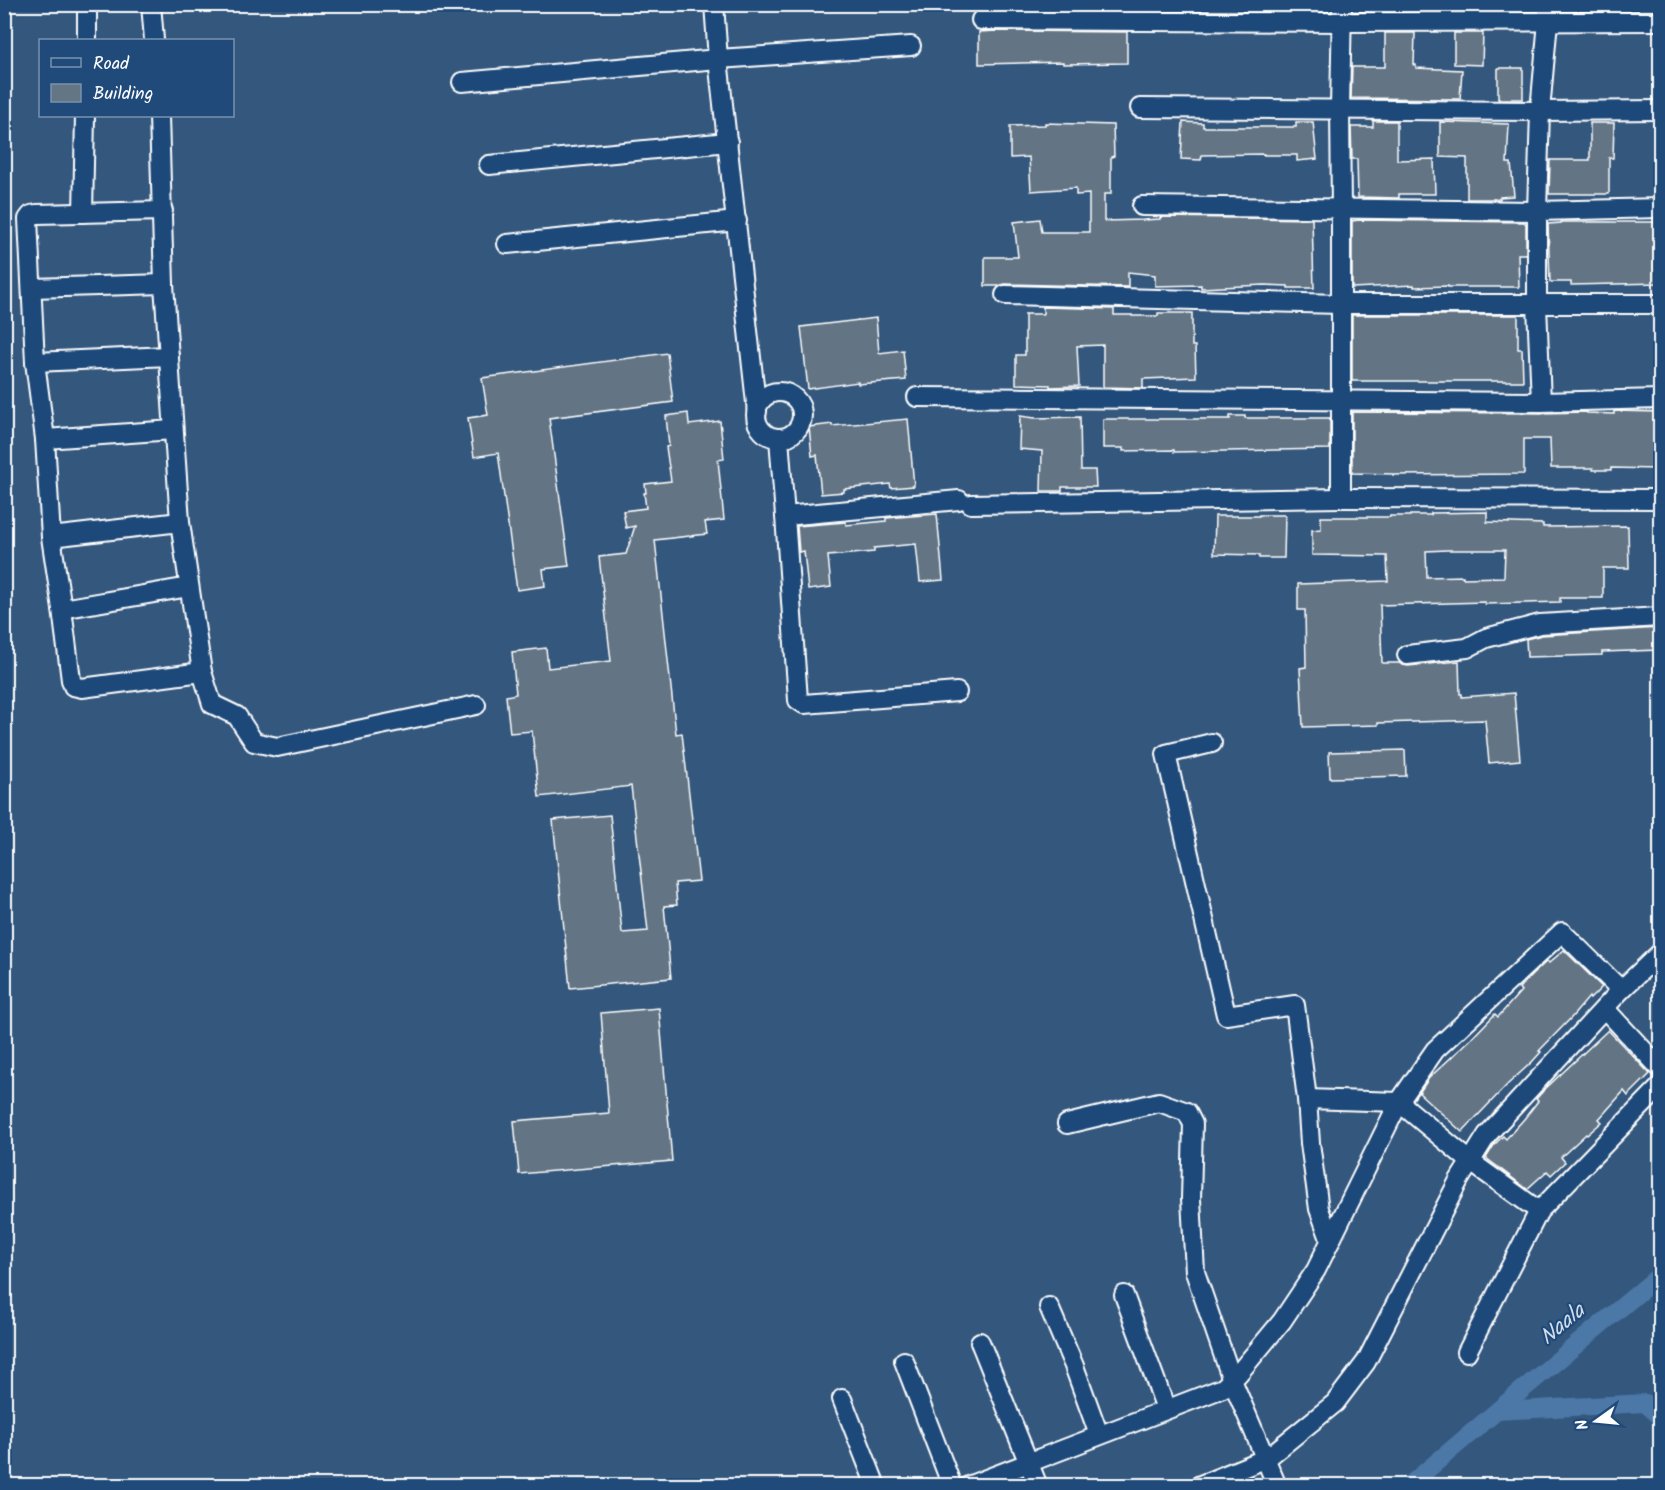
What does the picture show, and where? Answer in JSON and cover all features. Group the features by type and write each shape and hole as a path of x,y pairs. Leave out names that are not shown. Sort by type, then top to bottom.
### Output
{"street":[{"path":"87,4 87,39"},
{"path":"151,4 154,39"},
{"path":"714,4 757,419 765,432 779,438 786,437 798,428 801,422 802,414 798,401 785,392 770,394 764,398 757,411"},
{"path":"1341,498 1340,108 1342,13"},
{"path":"981,20 1342,13 1548,13 1660,21"},
{"path":"1541,402 1536,305 1537,211 1540,111 1548,13"},
{"path":"462,82 718,59 911,46"},
{"path":"1140,108 1660,110"},
{"path":"83,213 85,117"},
{"path":"159,117 164,284 180,522 202,672 212,704 237,716 254,742 277,747 476,705"},
{"path":"489,165 728,142"},
{"path":"1142,206 1537,211 1660,208"},
{"path":"163,211 37,214 28,219 35,362 45,439 51,537 73,686 82,688 202,672"},
{"path":"507,244 737,221"},
{"path":"32,288 164,284"},
{"path":"1005,295 1340,304 1660,304"},
{"path":"35,362 169,356"},
{"path":"917,398 1541,402 1660,399"},
{"path":"45,439 173,430"},
{"path":"779,438 798,700 804,704 957,692"},
{"path":"785,516 965,502 1341,498 1660,499"},
{"path":"51,537 180,522"},
{"path":"62,609 189,587"},
{"path":"1407,655 1467,648 1486,638 1540,624 1660,617"},
{"path":"1212,743 1166,754 1226,1015 1295,1005 1308,1099 1310,1143 1320,1209 1330,1239"},
{"path":"968,1485 1223,1388 1232,1380 1282,1321 1316,1270 1399,1101 1435,1050 1562,932 1621,990"},
{"path":"1198,1485 1267,1458 1335,1403 1366,1362 1459,1180 1487,1135 1621,990 1660,953"},
{"path":"1605,1009 1660,1068"},
{"path":"1467,1352 1539,1211 1660,1087"},
{"path":"1308,1099 1399,1101 1471,1162 1539,1211"},
{"path":"1067,1124 1159,1102 1187,1112 1193,1124 1191,1199 1195,1272 1232,1380 1277,1485"},
{"path":"1124,1295 1166,1409"},
{"path":"1049,1307 1074,1366 1099,1435"},
{"path":"980,1342 1038,1485"},
{"path":"904,1361 952,1485"},
{"path":"842,1399 876,1485"}],"building":[{"path":"979,32 1127,32 1127,63 979,64"},
{"path":"1385,33 1415,33 1414,65 1416,68 1462,70 1460,99 1351,98 1352,67 1385,67"},
{"path":"1454,33 1483,33 1482,65 1454,64"},
{"path":"1498,68 1523,68 1523,99 1498,99"},
{"path":"1373,121 1397,121 1397,160 1434,159 1435,194 1399,194 1399,198 1358,197 1357,159 1352,159 1351,127 1373,127"},
{"path":"1183,122 1203,123 1203,127 1296,127 1296,122 1313,122 1317,159 1297,161 1297,155 1264,154 1202,155 1201,160 1181,159"},
{"path":"1440,122 1509,124 1507,163 1511,163 1514,196 1500,197 1500,199 1467,199 1467,158 1440,157"},
{"path":"1045,123 1113,125 1114,156 1111,157 1111,194 1104,194 1104,221 1160,219 1160,217 1312,219 1314,288 1264,285 1201,288 1201,285 1155,286 1155,275 1128,272 1128,287 1005,284 985,286 985,257 1018,257 1014,222 1040,219 1042,232 1089,232 1089,194 1076,195 1076,188 1031,191 1029,157 1010,158 1010,126 1045,125"},
{"path":"1590,123 1614,123 1613,158 1609,158 1609,194 1549,194 1550,160 1590,160"},
{"path":"1352,221 1524,222 1526,224 1526,254 1518,254 1519,287 1414,287 1414,285 1352,288"},
{"path":"1660,222 1660,283 1571,285 1571,282 1550,282 1548,224"},
{"path":"1043,307 1114,309 1114,315 1132,316 1192,313 1192,346 1195,346 1196,377 1143,379 1143,388 1103,387 1103,345 1077,346 1079,386 1050,387 1050,385 1016,384 1016,355 1025,355 1025,314 1043,314"},
{"path":"1352,315 1518,315 1518,349 1522,349 1523,381 1352,381"},
{"path":"876,318 879,353 903,350 906,380 858,384 858,382 808,389 801,327"},
{"path":"667,353 673,402 549,418 569,566 543,569 545,586 517,590 498,453 474,457 468,418 488,415 482,378"},
{"path":"1614,411 1660,412 1657,469 1551,468 1550,439 1524,439 1524,474 1352,473 1352,412 1614,414"},
{"path":"688,413 689,425 720,421 724,459 718,460 724,520 705,522 707,534 655,540 676,734 682,733 699,881 675,883 677,905 664,906 671,978 570,988 553,820 610,815 622,933 648,931 631,786 539,797 532,731 510,733 506,696 516,694 512,652 546,648 548,668 611,661 599,557 626,554 635,526 626,528 623,511 646,508 645,484 671,481 666,447 669,446 666,416"},
{"path":"1020,416 1080,417 1081,470 1095,470 1096,487 1062,487 1062,491 1041,491 1042,451 1019,449"},
{"path":"1230,416 1330,418 1330,449 1174,452 1174,450 1123,451 1123,448 1103,448 1103,419 1230,419"},
{"path":"908,419 914,486 891,488 890,484 821,494 817,455 812,456 809,427"},
{"path":"1487,512 1487,522 1543,524 1543,527 1628,526 1629,568 1603,568 1603,598 1560,598 1560,602 1380,605 1382,663 1399,663 1408,666 1459,661 1462,697 1514,693 1520,760 1489,763 1485,720 1303,727 1300,668 1306,667 1305,610 1298,610 1298,584 1388,581 1387,556 1312,555 1312,530 1321,529 1321,517 1390,517 1431,515 1431,513","holes":["1505,550 1504,577 1427,577 1426,551"]},
{"path":"937,514 943,580 920,582 916,544 874,548 874,552 828,556 831,587 808,590 804,551 799,552 797,526 846,522 846,525 886,521 886,518"},
{"path":"1285,515 1284,558 1214,554 1215,516"},
{"path":"1660,628 1660,650 1602,652 1602,655 1527,657 1526,639 1542,635"},
{"path":"1405,750 1406,776 1330,778 1329,752"},
{"path":"1564,950 1602,987 1590,999 1589,997 1539,1051 1541,1052 1532,1062 1462,1132 1419,1093 1429,1078 1495,1014 1498,1017 1521,991 1519,988 1533,974"},
{"path":"659,1008 672,1161 519,1174 514,1121 609,1113 601,1013"},
{"path":"1608,1030 1650,1074 1628,1096 1624,1091 1599,1119 1602,1122 1561,1157 1565,1162 1551,1175 1547,1171 1527,1189 1486,1158 1494,1145 1503,1136 1506,1139 1524,1119 1544,1090"}],"waterway":[{"name":"Naala","path":"1497,1411 1660,1275"},
{"name":"Naala","path":"1413,1486 1413,1482 1497,1411 1645,1403 1660,1417"}]}
